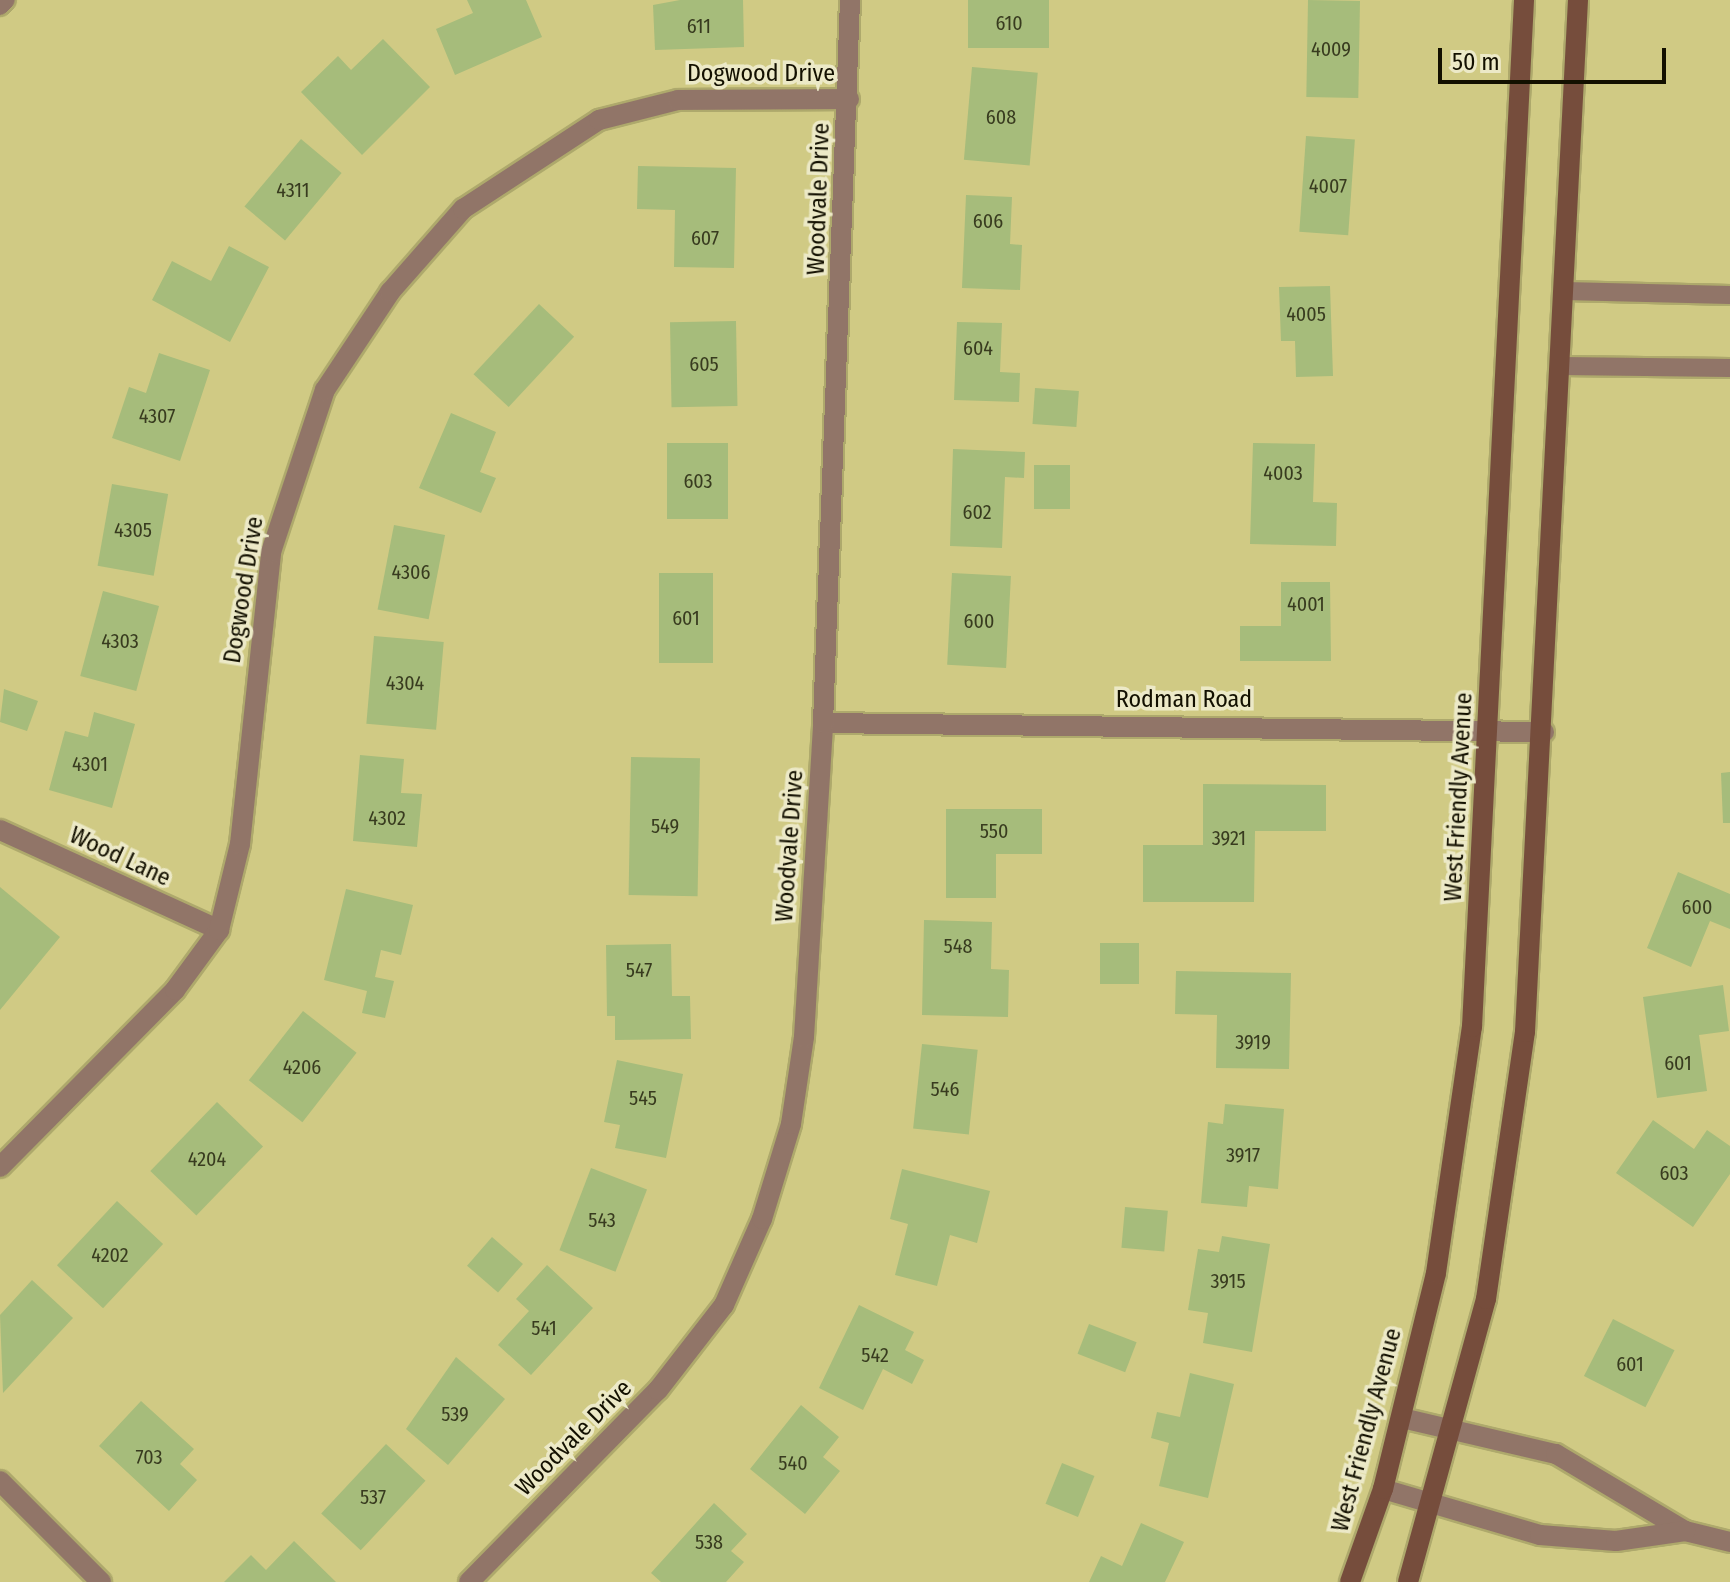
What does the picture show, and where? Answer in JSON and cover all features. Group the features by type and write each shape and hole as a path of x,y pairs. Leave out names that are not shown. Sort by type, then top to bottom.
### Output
{"main road":[{"name":"West Friendly Avenue","path":"1350,1582 1383,1489 1436,1273 1472,1027 1524,0"},
{"path":"1408,1582 1435,1505 1486,1299 1525,1032 1544,732 1578,0"}],"street":[{"name":"Woodvale Drive","path":"469,1582 658,1390 724,1305 762,1219 791,1124 804,1037 823,723 849,99 850,0"},
{"name":"Dogwood Drive","path":"0,1167 175,990 219,930 240,844 271,552 325,390 390,292 463,209 599,120 678,100 849,99"},
{"name":"Rodman Road","path":"823,723 1544,732"},
{"name":"Wood Lane","path":"0,830 219,930"},
{"path":"1402,1418 1556,1454 1685,1531 1730,1542"},
{"path":"0,1481 101,1582"},
{"path":"1383,1489 1540,1535 1616,1541 1685,1531"}],"lane":[{"path":"0,6 6,0"},
{"path":"1564,291 1730,295"},
{"path":"1561,366 1730,368"}],"building":[{"path":"467,0 526,0 542,37 455,75 436,29 473,13"},
{"path":"680,0 743,0 744,47 655,50 653,5"},
{"path":"968,0 1049,0 1049,48 968,48"},
{"path":"1308,0 1360,1 1358,98 1306,97"},
{"path":"383,39 430,87 362,155 301,92 338,56 351,70"},
{"path":"972,67 1038,73 1030,165 964,160"},
{"path":"1306,136 1355,139 1348,235 1299,232"},
{"path":"301,139 342,173 285,240 244,206"},
{"path":"638,166 736,168 734,268 674,267 675,210 637,209"},
{"path":"966,195 1012,197 1010,244 1022,245 1020,290 962,288"},
{"path":"229,246 269,267 230,342 152,300 172,261 211,281"},
{"path":"1330,286 1333,376 1296,377 1295,341 1281,341 1279,287"},
{"path":"539,304 574,337 509,407 474,374"},
{"path":"736,321 737,406 671,407 670,322"},
{"path":"957,322 1002,323 1000,372 1020,373 1019,402 954,400"},
{"path":"159,353 210,370 180,461 112,438 129,387 146,393"},
{"path":"1035,388 1079,391 1076,427 1032,424"},
{"path":"451,413 496,432 480,472 496,478 481,513 419,488"},
{"path":"667,443 728,443 728,519 667,519"},
{"path":"1253,443 1315,444 1313,502 1337,503 1336,546 1250,544"},
{"path":"953,449 1025,452 1024,478 1005,477 1002,548 950,546"},
{"path":"1034,465 1070,465 1070,509 1034,509"},
{"path":"112,484 168,494 154,576 98,566"},
{"path":"394,525 445,535 429,619 378,609"},
{"path":"659,573 713,573 713,663 659,663"},
{"path":"952,573 1011,576 1006,668 947,665"},
{"path":"1281,582 1330,582 1331,661 1240,661 1240,626 1281,626"},
{"path":"103,591 159,606 136,691 80,676"},
{"path":"374,636 444,642 436,730 366,724"},
{"path":"4,689 38,701 27,731 0,722"},
{"path":"94,712 135,724 112,808 49,790 65,731 88,737"},
{"path":"360,755 404,759 401,793 422,794 417,847 353,841"},
{"path":"631,757 700,758 698,896 629,895"},
{"path":"1730,772 1730,823 1723,823 1721,773"},
{"path":"1203,784 1326,785 1326,831 1255,831 1254,902 1143,902 1143,845 1203,845"},
{"path":"946,809 1042,809 1042,854 996,854 996,898 946,898"},
{"path":"1678,872 1730,894 1730,929 1710,921 1691,967 1647,948"},
{"path":"0,887 60,937 0,1010"},
{"path":"346,889 413,905 401,955 381,950 375,977 394,981 385,1018 362,1013 367,991 324,980"},
{"path":"924,920 992,922 991,969 1009,970 1008,1017 922,1015"},
{"path":"1100,943 1139,943 1139,984 1100,984"},
{"path":"671,944 672,996 690,996 691,1039 615,1040 615,1016 607,1016 606,945"},
{"path":"1176,971 1291,973 1289,1069 1216,1068 1217,1015 1175,1014"},
{"path":"1723,985 1729,1031 1699,1035 1707,1091 1657,1098 1643,997"},
{"path":"303,1011 357,1053 302,1122 249,1080"},
{"path":"922,1044 978,1050 969,1134 913,1129"},
{"path":"617,1060 683,1074 666,1158 615,1148 620,1125 604,1122"},
{"path":"217,1102 263,1146 196,1216 150,1171"},
{"path":"1225,1104 1284,1109 1278,1189 1249,1186 1247,1207 1201,1203 1208,1122 1223,1124"},
{"path":"1653,1120 1694,1149 1707,1130 1730,1146 1730,1174 1693,1227 1616,1173"},
{"path":"591,1168 647,1190 615,1272 559,1250"},
{"path":"902,1169 990,1191 977,1243 950,1235 937,1286 895,1275 908,1224 890,1219"},
{"path":"117,1201 163,1244 103,1308 57,1265"},
{"path":"1125,1207 1168,1211 1164,1252 1121,1248"},
{"path":"1222,1236 1270,1244 1252,1352 1203,1343 1208,1313 1188,1310 1198,1249 1219,1252"},
{"path":"492,1237 523,1264 498,1293 467,1266"},
{"path":"547,1265 593,1308 531,1375 498,1345 529,1311 516,1299"},
{"path":"32,1280 73,1318 3,1393 0,1315"},
{"path":"859,1305 914,1332 905,1350 924,1360 912,1384 883,1369 863,1410 819,1388"},
{"path":"1613,1319 1674,1350 1645,1407 1584,1376"},
{"path":"1089,1324 1137,1342 1125,1372 1078,1354"},
{"path":"456,1357 505,1399 448,1465 406,1429"},
{"path":"1190,1373 1234,1384 1208,1498 1159,1486 1169,1443 1151,1438 1157,1412 1180,1417"},
{"path":"141,1401 194,1449 180,1464 197,1480 169,1511 99,1446"},
{"path":"801,1405 839,1437 823,1457 840,1471 805,1514 750,1469"},
{"path":"386,1444 425,1481 361,1550 321,1513"},
{"path":"1062,1463 1094,1476 1078,1517 1046,1504"},
{"path":"714,1503 747,1534 731,1551 744,1562 726,1582 661,1582 651,1573"},
{"path":"1141,1523 1184,1542 1165,1582 1089,1582 1101,1556 1122,1566"},
{"path":"294,1541 336,1582 224,1582 251,1555 266,1570"}]}
